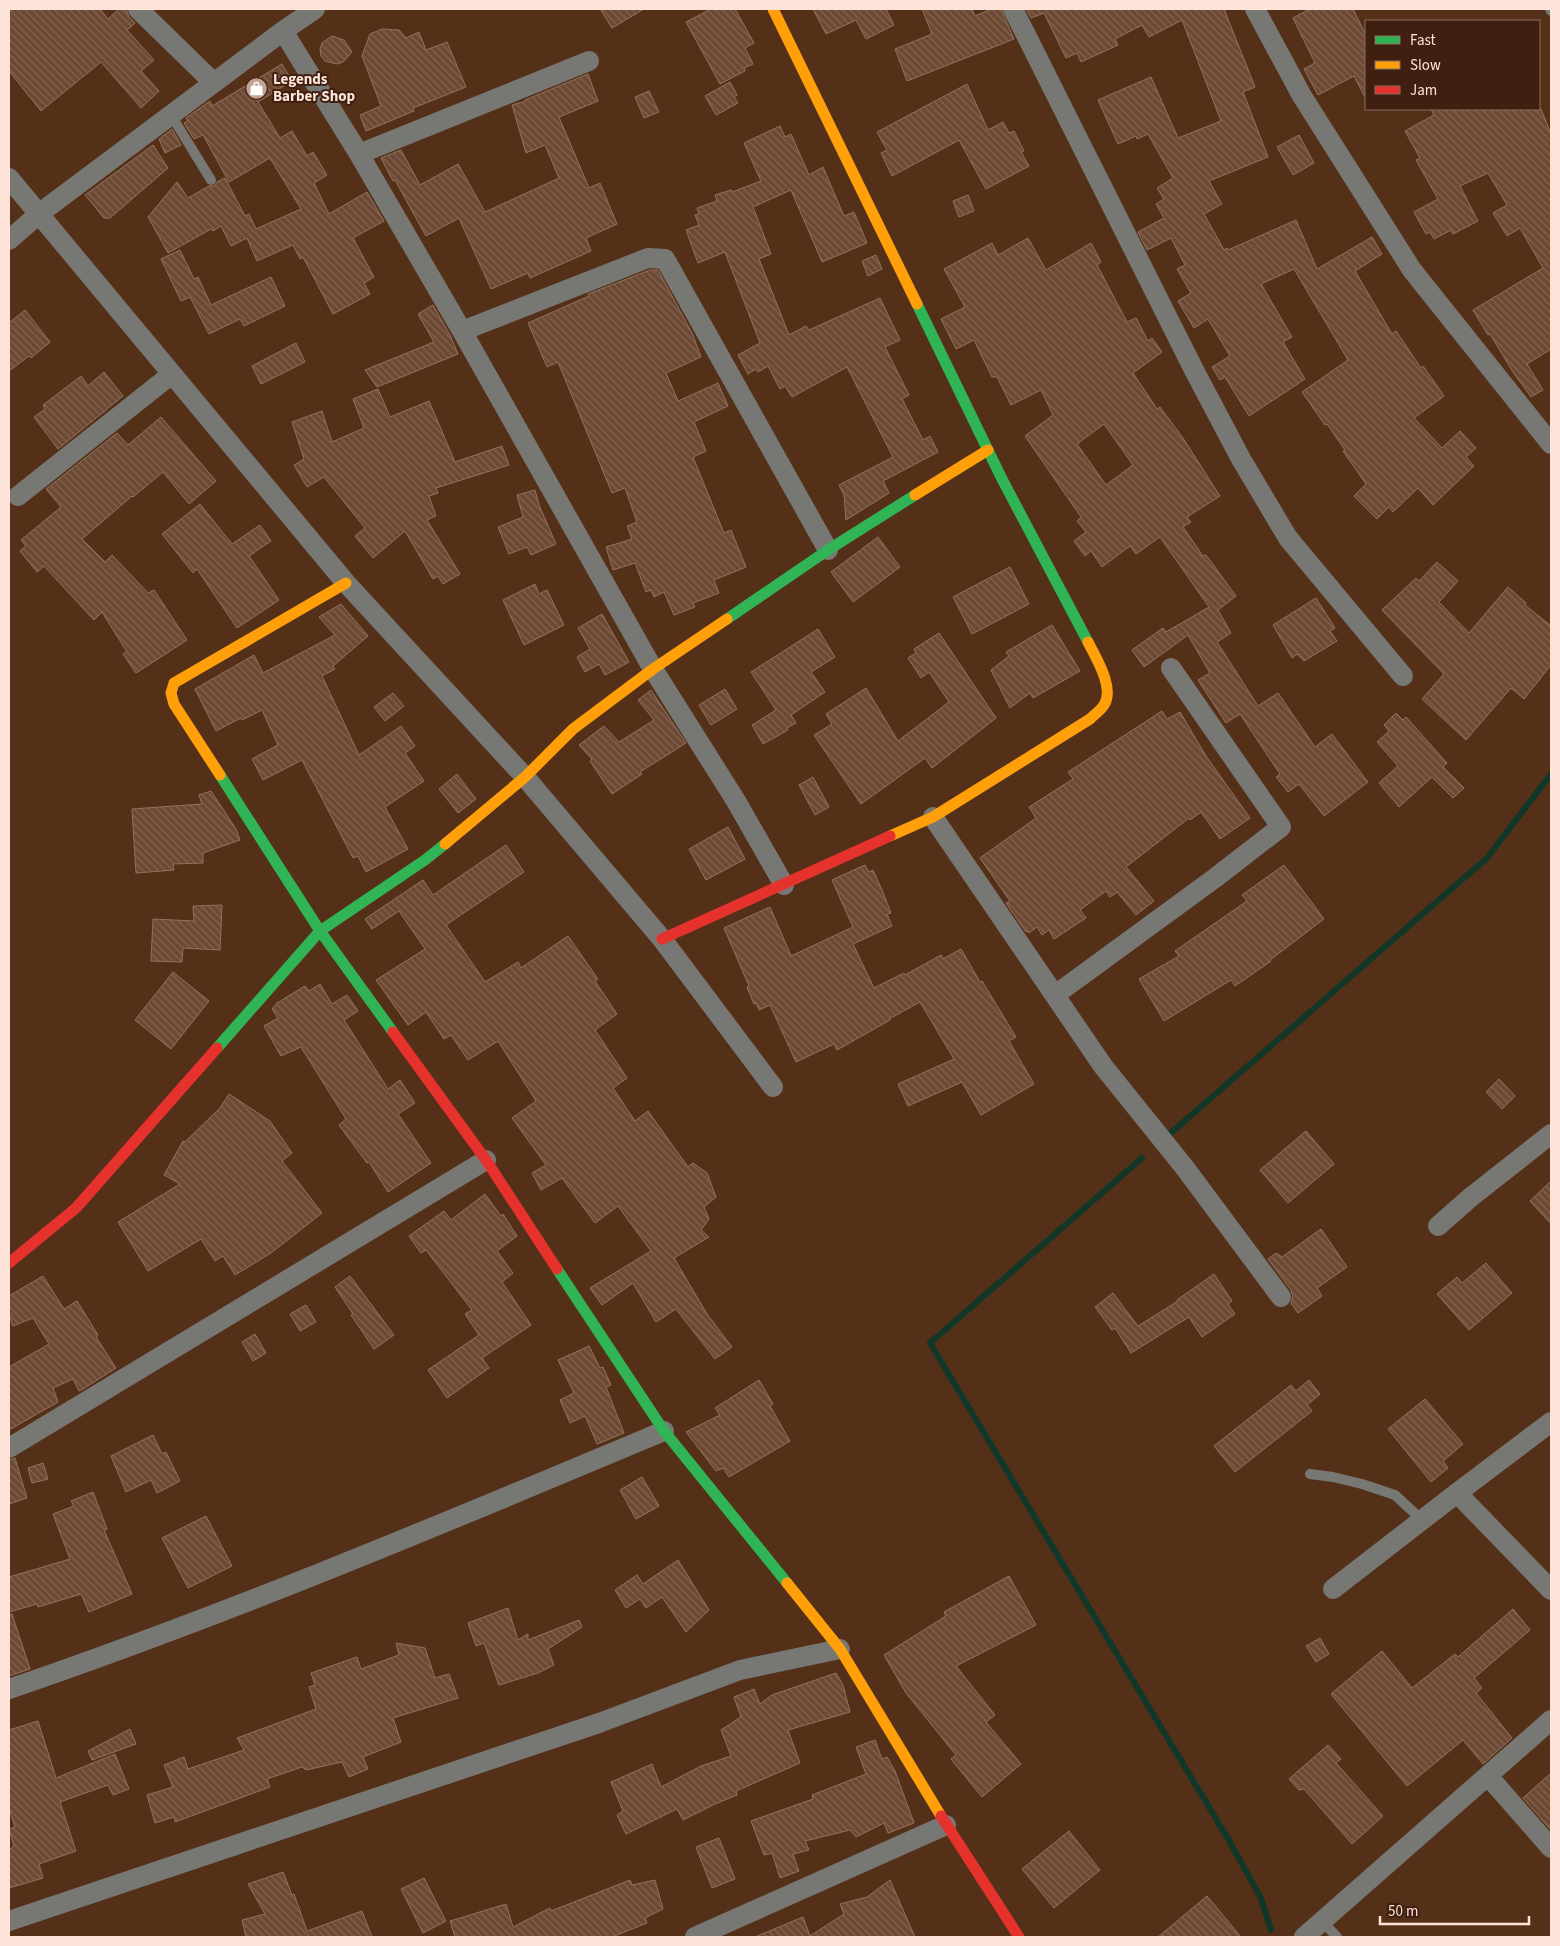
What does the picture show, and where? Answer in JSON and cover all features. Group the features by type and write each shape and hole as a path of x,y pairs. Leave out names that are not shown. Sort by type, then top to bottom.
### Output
{"street":[{"path":"138,9 214,83"},
{"path":"9,240 40,213 283,31 316,9"},
{"path":"662,939 933,817 1090,718 1105,704 1107,686 1101,668 988,450 773,9"},
{"path":"1013,9 1194,370 1250,475 1288,538 1403,676"},
{"path":"1255,9 1302,96 1412,270 1551,444"},
{"path":"283,31 359,154 462,331 653,669 736,801 784,885"},
{"path":"359,154 589,61"},
{"path":"9,178 346,583 526,777 662,939 772,1087"},
{"path":"462,331 648,258 665,260 828,550"},
{"path":"18,496 172,374"},
{"path":"9,1263 76,1208 320,930 425,860 526,777 573,729 653,669 828,550 988,450"},
{"path":"346,583 174,683 171,693 174,704 320,930 486,1160 664,1431 840,1649 946,1824 1019,1937"},
{"path":"1054,995 1215,878 1281,827 1170,668"},
{"path":"933,817 1103,1066 1185,1168 1281,1297"},
{"path":"1438,1226 1471,1197 1551,1134"},
{"path":"9,1448 486,1160"},
{"path":"1333,1589 1551,1422"},
{"path":"9,1689 115,1653 372,1553 664,1431"},
{"path":"1457,1493 1551,1590"},
{"path":"9,1921 599,1723 740,1670 840,1649"},
{"path":"1304,1937 1551,1720"},
{"path":"1488,1776 1551,1848"},
{"path":"696,1937 946,1824"}],"lane":[{"path":"171,115 211,180"},
{"path":"1310,1474 1333,1476 1395,1495 1422,1520"},
{"path":"1322,1920 1337,1937"}],"building":[{"path":"9,9 100,9 108,19 119,9 126,9 129,17 135,23 127,30 154,60 141,71 159,91 141,108 101,62 41,111 9,71"},
{"path":"600,9 644,9 612,28"},
{"path":"711,9 735,9 754,43 745,48 753,64 744,68 745,71 720,84 686,22"},
{"path":"813,9 886,9 894,25 866,39 856,20 826,34"},
{"path":"922,9 972,9 975,16 992,9 1001,9 1014,39 907,81 895,49 932,34"},
{"path":"1026,9 1224,9 1255,87 1243,92 1268,157 1209,181 1222,204 1204,214 1224,250 1227,248 1228,250 1296,220 1317,269 1372,237 1382,254 1355,271 1392,334 1396,331 1421,368 1423,366 1444,396 1414,418 1442,448 1460,431 1476,448 1466,457 1474,466 1433,505 1418,488 1393,512 1389,507 1377,519 1354,496 1366,484 1327,424 1325,425 1302,392 1348,360 1294,269 1261,284 1292,337 1283,342 1305,379 1249,416 1225,377 1220,380 1212,367 1230,356 1208,319 1194,328 1178,301 1191,293 1177,269 1185,265 1171,238 1147,250 1138,232 1164,218 1156,204 1164,199 1157,188 1173,178 1148,134 1137,139 1136,136 1118,144 1098,100 1151,77 1178,138 1221,121 1182,20 1149,37 1142,25 1115,39 1118,45 1081,62 1077,53 1066,58 1044,13 1031,18"},
{"path":"1310,9 1353,9 1365,33 1365,97 1354,76 1318,95 1304,69 1315,63 1293,18"},
{"path":"382,29 399,30 406,38 419,32 426,50 447,42 466,87 413,108 414,111 366,131 360,115 381,106 362,56 370,34"},
{"path":"332,36 344,40 352,52 343,62 337,64 325,61 321,56 320,49 322,43"},
{"path":"282,64 292,81 258,102 280,138 292,131 307,156 313,152 327,175 314,183 329,214 367,192 384,221 353,238 374,277 364,283 370,294 333,314 303,257 300,259 293,245 257,261 247,238 231,246 221,226 213,231 211,229 168,253 148,217 177,182 188,198 209,186 214,186 225,178 245,216 249,214 256,229 301,209 270,158 229,182 203,135 194,139 184,123 188,121 186,118 210,101 212,106"},
{"path":"588,74 598,101 559,117 589,188 600,183 617,224 586,238 591,251 530,278 528,273 491,289 459,218 426,236 381,158 401,150 420,185 458,164 485,212 559,178 545,145 526,153 512,105 526,101"},
{"path":"730,82 737,95 734,97 738,103 716,115 705,96"},
{"path":"967,84 988,130 1003,122 1009,133 1014,131 1024,151 1021,152 1029,166 986,189 959,140 892,176 881,153 887,150 877,132"},
{"path":"649,91 659,112 644,118 635,97"},
{"path":"1541,109 1551,134 1551,349 1527,364 1543,390 1531,397 1473,310 1543,268 1520,228 1507,236 1493,213 1507,205 1488,173 1460,186 1478,221 1453,234 1451,230 1434,239 1430,232 1426,234 1414,212 1438,199 1416,160 1420,158 1405,131 1434,115 1432,110"},
{"path":"780,126 785,137 791,134 809,175 823,167 844,216 854,212 867,243 822,262 791,190 753,207 771,254 759,259 789,335 806,326 809,330 880,298 900,340 885,347 909,395 902,399 923,440 930,436 938,452 883,481 889,493 846,520 844,495 839,485 893,457 847,367 792,397 785,386 780,389 768,366 758,372 756,369 748,374 738,355 760,343 725,252 698,263 686,230 699,225 695,215 699,214 697,208 717,201 715,195 731,190 732,192 761,181 744,143"},
{"path":"172,129 181,145 165,153 159,139"},
{"path":"1299,135 1314,163 1293,175 1277,147"},
{"path":"153,145 168,168 110,218 104,218 85,195"},
{"path":"968,195 974,211 959,217 953,201"},
{"path":"1028,238 1046,270 1091,243 1101,262 1097,265 1127,322 1136,318 1148,341 1152,338 1162,352 1133,373 1157,409 1160,407 1183,438 1220,496 1187,517 1191,522 1183,527 1203,556 1206,555 1236,596 1218,610 1231,633 1217,642 1258,706 1278,693 1315,747 1332,734 1368,782 1324,816 1299,784 1288,792 1276,777 1280,774 1240,714 1226,723 1198,680 1210,673 1188,635 1144,667 1132,650 1163,628 1166,632 1209,607 1160,537 1136,554 1130,546 1102,567 1091,551 1085,556 1074,541 1086,532 1077,521 1081,517 1025,436 1053,415 1041,390 1011,405 997,377 992,377 974,340 956,349 941,319 965,307 944,269 992,243 998,255","holes":["1104,424 1133,465 1106,485 1077,444"]},
{"path":"180,250 194,279 198,277 211,305 271,277 285,306 244,326 240,319 209,334 190,297 181,301 161,259"},
{"path":"876,255 882,269 868,276 862,261"},
{"path":"650,270 658,270 693,335 701,357 666,373 678,401 718,383 728,406 694,422 706,451 693,457 724,533 731,530 746,567 714,580 719,593 693,603 695,607 674,615 664,592 654,597 651,590 646,592 635,563 613,570 606,547 632,539 627,526 637,522 625,488 612,493 558,362 547,367 528,323 589,296 588,294"},
{"path":"433,305 450,335 458,354 377,387 365,370 434,342 418,314"},
{"path":"25,310 50,342 31,358 29,356 9,371 9,323"},
{"path":"296,343 305,362 261,384 252,366"},
{"path":"104,372 123,396 58,449 34,417 45,409 43,405 81,376 88,386"},
{"path":"378,389 390,417 429,401 455,462 502,446 509,465 436,488 438,493 429,496 436,516 427,520 460,574 443,584 438,576 433,579 405,531 373,558 355,536 365,528 324,477 307,487 294,465 304,459 292,422 322,411 332,442 364,428 353,399"},
{"path":"161,417 216,481 189,504 163,472 82,539 105,562 112,555 148,593 154,590 187,640 136,673 123,654 127,652 102,612 94,620 44,566 37,572 20,551 26,546 21,540 61,507 46,489 117,433 128,445"},
{"path":"535,490 539,505 556,544 531,555 527,547 509,554 498,527 523,517 517,495"},
{"path":"200,504 232,544 260,525 271,541 249,556 279,600 237,628 197,569 193,573 162,534"},
{"path":"878,537 900,567 853,602 831,572"},
{"path":"1437,562 1458,581 1439,602 1469,633 1508,587 1526,603 1525,605 1551,626 1551,665 1524,699 1511,688 1466,740 1422,699 1444,674 1382,610 1416,578 1419,581"},
{"path":"1010,567 1029,604 972,634 953,597"},
{"path":"535,584 539,594 547,590 564,625 524,645 503,600"},
{"path":"1316,598 1335,628 1330,631 1337,641 1304,661 1297,654 1292,658 1273,625"},
{"path":"341,604 368,636 333,666 335,669 322,676 359,755 401,726 415,746 405,753 424,781 385,807 408,849 366,872 358,856 353,858 302,760 263,780 252,759 278,745 262,710 216,731 195,689 254,655 263,673 335,635 319,617"},
{"path":"602,614 629,662 605,675 599,664 585,672 577,657 590,649 578,628"},
{"path":"1052,625 1080,671 1033,698 1030,693 1010,708 991,670 1009,656 1006,652"},
{"path":"818,629 835,657 811,672 825,692 791,715 796,723 787,728 788,730 763,744 752,725 776,710 751,672"},
{"path":"939,633 996,718 932,768 925,758 861,804 814,735 832,724 826,714 866,688 898,741 949,702 929,672 921,678 908,658 916,653 914,649"},
{"path":"725,689 737,709 711,725 699,705"},
{"path":"651,690 686,743 640,772 642,774 612,794 590,761 592,759 579,745 604,726 619,742 654,720 638,700"},
{"path":"393,693 404,706 385,721 374,707"},
{"path":"1162,711 1167,719 1180,712 1206,756 1250,818 1220,839 1201,812 1190,820 1189,818 1126,867 1154,901 1136,915 1117,892 1110,897 1106,891 1080,910 1086,918 1054,939 1049,930 1042,935 1037,927 1029,933 1026,932 1006,903 1010,901 980,858 1036,818 1029,807 1073,779 1068,772"},
{"path":"1396,713 1403,720 1406,717 1447,763 1443,767 1464,788 1453,798 1432,777 1399,807 1379,783 1398,766 1377,742 1389,731 1384,725"},
{"path":"457,774 476,799 458,813 439,789"},
{"path":"813,777 829,807 815,815 799,785"},
{"path":"211,791 236,829 240,840 203,853 203,863 173,864 174,870 136,873 132,809 202,804 199,795"},
{"path":"728,827 745,859 706,880 689,849"},
{"path":"506,845 524,872 446,925 485,982 518,962 521,968 568,936 598,979 595,981 617,1014 595,1030 627,1078 613,1088 635,1121 648,1111 688,1167 693,1163 707,1173 716,1197 704,1207 709,1219 701,1230 709,1237 674,1258 707,1314 732,1347 715,1359 676,1309 656,1322 633,1283 602,1305 590,1288 651,1251 618,1206 595,1223 562,1178 541,1190 532,1173 546,1165 512,1118 536,1101 498,1041 468,1060 451,1035 444,1039 426,1012 408,1025 376,980 425,949 399,911 372,929 365,919 423,880 433,895"},
{"path":"865,865 869,872 873,870 882,890 891,913 887,914 892,926 853,944 874,988 904,973 905,975 941,955 943,959 961,949 1016,1037 1009,1041 1034,1084 981,1115 962,1082 908,1106 898,1084 954,1059 920,1002 837,1050 834,1044 796,1062 770,1005 759,1010 756,1003 754,1004 747,987 749,986 724,928 770,907 791,956 853,927 832,880"},
{"path":"1284,865 1324,919 1271,961 1235,986 1231,980 1164,1021 1139,979 1179,956 1175,951 1247,901 1242,895"},
{"path":"222,905 220,950 183,948 182,962 151,961 153,919 194,921 193,906"},
{"path":"173,972 209,1001 171,1049 135,1020"},
{"path":"320,984 332,1004 347,995 358,1011 344,1020 388,1089 400,1080 415,1103 398,1114 431,1163 388,1192 369,1162 367,1163 339,1125 346,1119 301,1047 281,1056 264,1026 278,1018 272,1009 277,1003 305,986 309,991"},
{"path":"1499,1079 1515,1096 1502,1109 1486,1092"},
{"path":"229,1094 270,1121 292,1153 282,1161 322,1213 271,1253 235,1275 223,1256 215,1261 201,1239 148,1271 118,1222 180,1184 164,1175 183,1141 185,1142 220,1108"},
{"path":"1306,1131 1334,1164 1288,1203 1260,1170"},
{"path":"1551,1181 1551,1224 1530,1201"},
{"path":"485,1194 501,1216 503,1214 517,1236 497,1251 513,1273 502,1282 531,1325 482,1358 489,1368 447,1398 428,1370 479,1335 465,1314 472,1310 426,1250 421,1253 409,1236 444,1211 451,1220"},
{"path":"1321,1229 1347,1267 1317,1288 1322,1296 1298,1313 1291,1303 1293,1296 1291,1290 1268,1259 1276,1253 1282,1257"},
{"path":"1486,1263 1512,1293 1469,1330 1437,1294 1457,1277 1462,1283"},
{"path":"1214,1274 1232,1301 1228,1304 1235,1314 1202,1337 1189,1317 1131,1353 1115,1328 1112,1330 1095,1307 1113,1293 1138,1326 1178,1301"},
{"path":"43,1276 64,1309 77,1301 98,1335 96,1337 116,1368 79,1391 73,1379 53,1388 58,1402 9,1430 9,1367 49,1344 33,1318 13,1326 9,1315 9,1296"},
{"path":"350,1276 394,1335 374,1349 335,1287"},
{"path":"306,1305 316,1322 300,1331 290,1314"},
{"path":"255,1334 266,1353 253,1361 242,1342"},
{"path":"589,1346 600,1368 603,1367 611,1385 606,1387 624,1433 597,1444 585,1416 570,1423 560,1400 574,1393 558,1360"},
{"path":"759,1380 773,1404 770,1406 790,1441 729,1477 723,1468 716,1471 686,1432 720,1415 715,1408"},
{"path":"1309,1380 1320,1394 1307,1405 1312,1411 1235,1472 1214,1446 1291,1385 1296,1391"},
{"path":"1425,1399 1463,1444 1443,1461 1448,1468 1431,1482 1388,1429"},
{"path":"153,1435 162,1454 166,1452 180,1481 157,1493 151,1480 126,1492 111,1456"},
{"path":"15,1458 27,1498 9,1504 9,1460"},
{"path":"43,1463 48,1479 32,1483 28,1468"},
{"path":"642,1477 659,1506 636,1519 620,1490"},
{"path":"93,1492 107,1529 104,1530 132,1594 89,1612 81,1594 38,1607 37,1604 9,1612 9,1577 70,1559 53,1514 74,1506 71,1501"},
{"path":"206,1516 232,1566 188,1588 162,1538"},
{"path":"678,1560 709,1610 686,1632 662,1597 646,1608 640,1599 626,1608 615,1590 637,1575 643,1584"},
{"path":"1009,1576 1036,1625 956,1666 995,1715 986,1722 1021,1764 982,1797 951,1759 956,1755 906,1693 884,1655 946,1616 944,1612"},
{"path":"508,1608 518,1640 528,1634 528,1640 579,1620 582,1627 548,1649 554,1665 538,1673 499,1685 484,1643 476,1646 468,1623"},
{"path":"1513,1609 1530,1630 1474,1678 1482,1688 1476,1693 1512,1738 1483,1764 1463,1740 1407,1786 1331,1694 1382,1651 1412,1688 1455,1654 1458,1657"},
{"path":"12,1614 30,1669 9,1676 9,1615"},
{"path":"1320,1638 1329,1654 1316,1662 1306,1646"},
{"path":"396,1643 425,1648 435,1678 449,1674 458,1698 393,1718 401,1742 363,1757 368,1769 349,1777 342,1762 306,1770 302,1767 267,1779 270,1787 175,1822 174,1817 155,1823 147,1795 173,1787 164,1765 184,1757 188,1769 244,1750 237,1738 316,1709 309,1687 315,1685 311,1673 357,1657 361,1669 399,1655"},
{"path":"836,1673 843,1685 850,1712 788,1730 800,1763 736,1791 737,1795 683,1820 677,1809 626,1834 617,1815 623,1811 611,1782 652,1764 661,1787 701,1766 731,1756 721,1730 741,1717 734,1697 754,1689 760,1704 772,1695"},
{"path":"38,1721 56,1778 115,1754 129,1789 113,1795 108,1785 60,1802 76,1851 39,1864 43,1878 9,1888 9,1850 14,1846 9,1829 15,1827 9,1808 9,1730"},
{"path":"130,1729 136,1744 92,1760 88,1751"},
{"path":"875,1740 882,1759 887,1757 895,1771 914,1823 888,1833 884,1823 856,1837 850,1830 805,1841 809,1850 793,1854 799,1871 780,1878 772,1853 764,1855 751,1821 813,1799 812,1795 866,1774 856,1747"},
{"path":"1328,1745 1341,1759 1336,1763 1383,1816 1352,1844 1304,1789 1299,1790 1289,1779"},
{"path":"1551,1773 1551,1830 1523,1798"},
{"path":"1069,1831 1100,1870 1054,1908 1022,1869"},
{"path":"719,1838 735,1879 712,1888 696,1847"},
{"path":"283,1872 292,1895 294,1894 307,1931 362,1911 372,1937 246,1937 242,1920 265,1914 248,1884"},
{"path":"424,1878 446,1921 423,1933 401,1889"},
{"path":"630,1880 632,1885 655,1880 663,1909 645,1918 647,1923 612,1937 455,1937 450,1921 506,1904 513,1927 550,1908 551,1911"},
{"path":"890,1880 915,1937 755,1937 803,1917 810,1936 844,1914 840,1904 867,1897"},
{"path":"1207,1896 1241,1937 1158,1937"}],"waterway":[{"path":"1165,1138 1487,858 1551,774"},
{"path":"1142,1158 930,1343 1227,1837 1261,1898 1271,1930"}],"traffic: fast":[{"path":"917,304 1002,479 1088,642"},
{"path":"727,619 828,550 915,495"},
{"path":"220,775 320,931 393,1032"},
{"path":"217,1048 320,931 425,860 445,844"},
{"path":"557,1269 664,1431 787,1583"}],"traffic: slow":[{"path":"773,9 917,304"},
{"path":"915,495 988,450"},
{"path":"220,775 174,704 171,693 174,683 346,583"},
{"path":"445,844 525,777 573,729 653,669 727,619"},
{"path":"890,836 933,817 1090,719 1099,711 1107,698 1106,682 1088,642"},
{"path":"787,1583 840,1649 941,1816"}],"traffic: jam":[{"path":"662,939 890,836"},
{"path":"393,1032 486,1160 557,1269"},
{"path":"9,1263 76,1208 217,1048"},
{"path":"941,1816 1019,1937"}],"place":[{"name":"Legends Barber Shop","path":"257,88"}]}
